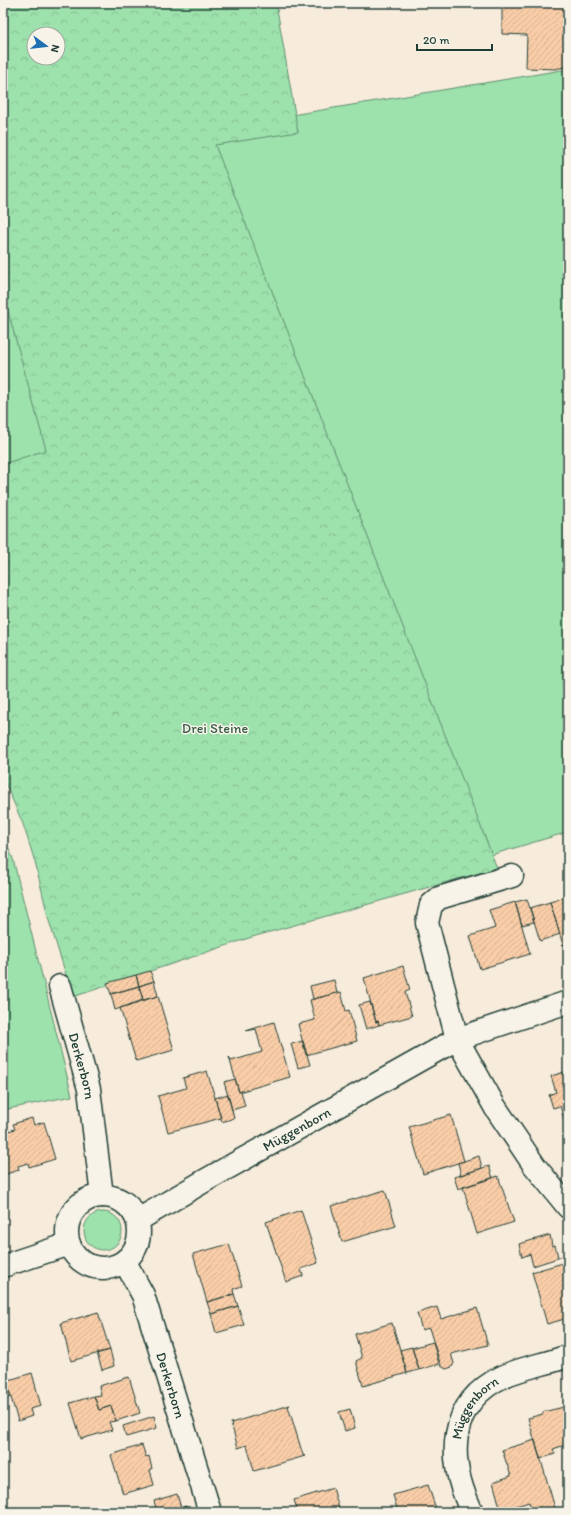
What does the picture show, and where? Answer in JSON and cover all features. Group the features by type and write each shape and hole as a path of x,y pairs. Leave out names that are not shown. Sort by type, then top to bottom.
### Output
{"street":[{"path":"512,876 439,898 431,905 428,914 430,936 457,1040 495,1107 534,1165 568,1207"},
{"name":"Derkerborn","path":"60,986 89,1089 102,1196"},
{"name":"Müggenborn","path":"138,1220 206,1180 457,1040 568,1002"},
{"path":"102,1196 114,1197 124,1202 132,1210 138,1220 140,1232 138,1243 133,1254 124,1262 112,1268 99,1269 86,1265 76,1256 69,1244 67,1231 70,1218 77,1206 89,1199 102,1196"},
{"path":"3,1266 69,1244"},
{"name":"Derkerborn","path":"124,1262 143,1295 210,1512"},
{"name":"Müggenborn","path":"472,1512 466,1497 455,1457 457,1429 464,1410 480,1391 492,1382 519,1370 568,1356"}],"green space":[{"name":"Drei Steine","path":"3,3 62,26 26,26 26,66 66,66 66,27 292,115 568,69 568,832 76,979 36,851 3,771"},
{"name":"Drei Steine","path":"3,3 276,3 298,132 215,145 497,868 252,937 73,997 49,921 35,862 23,824 3,778 3,464 46,450 3,293"},
{"path":"3,834 13,859 72,1096 3,1110"},
{"path":"103,1212 113,1215 119,1221 122,1231 119,1241 113,1247 103,1250 93,1247 87,1241 84,1231 87,1221 93,1215"}],"building":[{"path":"502,3 568,3 568,66 556,69 526,68 527,35 502,34"},
{"path":"568,896 568,944 563,945 550,902"},
{"path":"527,899 534,922 522,925 515,902"},
{"path":"515,902 530,954 480,969 470,936 495,928 489,910"},
{"path":"550,902 560,934 540,941 530,908"},
{"path":"403,966 410,990 405,992 412,1016 379,1025 378,1021 376,1022 364,978"},
{"path":"150,971 154,981 139,986 136,975"},
{"path":"136,975 139,986 111,994 107,983"},
{"path":"334,980 337,993 313,999 310,986"},
{"path":"154,981 158,996 143,1000 139,986"},
{"path":"139,986 143,1000 115,1010 111,994"},
{"path":"341,992 346,1011 349,1010 357,1041 306,1055 298,1024 315,1020 310,1000"},
{"path":"158,996 174,1050 136,1061 120,1008"},
{"path":"370,1002 376,1022 378,1021 379,1025 366,1029 359,1005"},
{"path":"274,1022 290,1077 239,1092 229,1057 231,1061 262,1052 256,1029 246,1031"},
{"path":"303,1041 310,1065 298,1068 291,1044"},
{"path":"207,1071 221,1118 168,1132 158,1096 186,1088 183,1078"},
{"path":"568,1071 568,1118 564,1119 560,1106 553,1108 549,1095 556,1092 551,1076"},
{"path":"235,1079 239,1092 241,1091 245,1106 232,1110 224,1082"},
{"path":"228,1094 234,1118 222,1122 215,1098"},
{"path":"451,1115 464,1161 423,1174 409,1127"},
{"path":"32,1118 34,1125 44,1122 55,1159 29,1167 28,1163 18,1166 19,1170 3,1175 3,1133 15,1129 13,1124"},
{"path":"479,1156 482,1168 461,1175 458,1163"},
{"path":"489,1166 493,1178 458,1189 454,1177"},
{"path":"498,1176 514,1222 477,1234 463,1187"},
{"path":"385,1190 396,1226 342,1242 331,1206"},
{"path":"301,1210 318,1263 301,1269 303,1276 286,1282 266,1222"},
{"path":"550,1235 552,1246 555,1245 558,1257 561,1257 533,1266 530,1254 522,1257 519,1244"},
{"path":"229,1244 242,1286 233,1289 234,1294 207,1302 193,1254"},
{"path":"566,1262 564,1263 568,1276 568,1318 547,1324 532,1272"},
{"path":"234,1294 238,1306 211,1314 207,1302"},
{"path":"238,1306 244,1325 216,1333 211,1314"},
{"path":"437,1307 441,1319 477,1308 488,1345 451,1354 454,1363 452,1367 446,1369 441,1366 429,1328 422,1330 417,1313"},
{"path":"98,1312 110,1350 71,1361 61,1323"},
{"path":"392,1323 407,1373 363,1386 356,1361 362,1358 355,1334"},
{"path":"433,1342 439,1364 419,1370 412,1348"},
{"path":"412,1347 419,1370 407,1373 400,1350"},
{"path":"110,1350 114,1366 102,1370 97,1353"},
{"path":"3,1369 6,1369 9,1379 6,1381 11,1397 3,1399"},
{"path":"32,1373 41,1406 30,1409 32,1416 18,1421 6,1381"},
{"path":"129,1377 140,1413 116,1421 111,1406 99,1410 94,1396 101,1395 99,1386"},
{"path":"94,1396 99,1410 111,1406 116,1421 109,1422 112,1430 81,1439 70,1403"},
{"path":"290,1405 288,1406 303,1455 305,1456 254,1471 247,1445 238,1448 231,1423"},
{"path":"568,1406 568,1444 553,1449 555,1454 540,1459 528,1418 543,1414 543,1412"},
{"path":"350,1409 355,1428 345,1431 339,1412"},
{"path":"154,1416 157,1428 126,1437 123,1426"},
{"path":"535,1440 555,1508 542,1512 532,1512 529,1502 501,1511 493,1482 511,1476 502,1450"},
{"path":"142,1445 146,1457 149,1456 152,1469 150,1470 154,1485 123,1494 111,1455"},
{"path":"428,1485 437,1512 398,1512 393,1495"},
{"path":"333,1488 340,1512 298,1512 294,1500"},
{"path":"177,1494 181,1508 186,1506 188,1512 157,1512 154,1501"},
{"path":"555,1508 556,1512 542,1512"}]}
